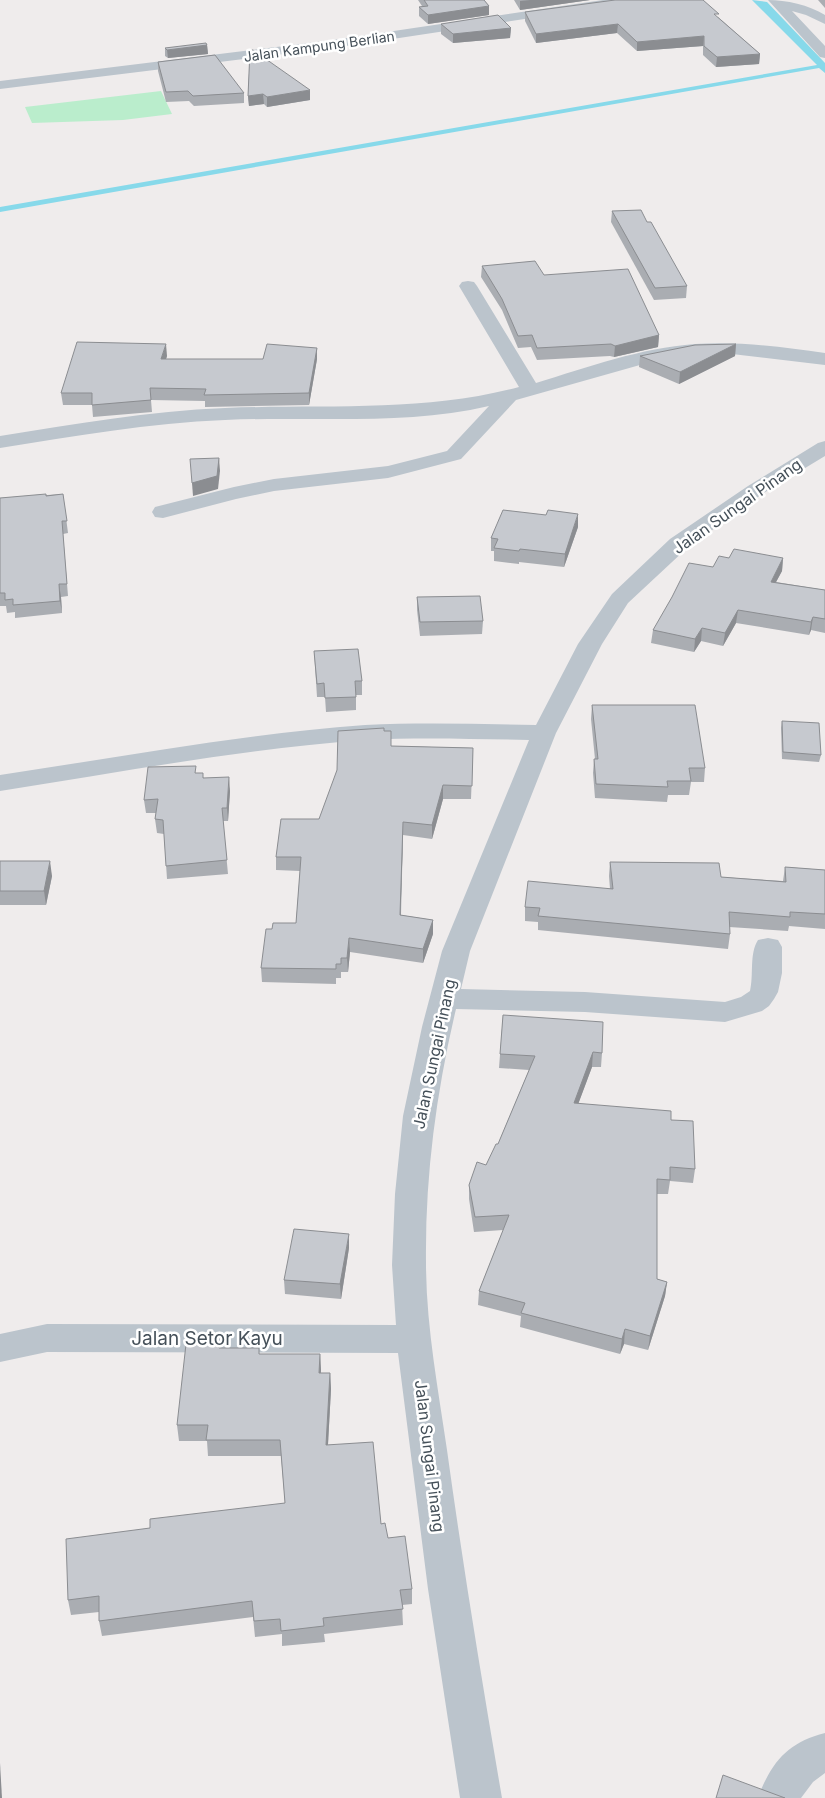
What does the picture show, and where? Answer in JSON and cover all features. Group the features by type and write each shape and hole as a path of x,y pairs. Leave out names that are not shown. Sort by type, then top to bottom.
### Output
{"street":[{"name":"Jalan Kampung Berlian","path":"0,85 157,68 444,29 574,7 638,0"},
{"path":"776,2 811,12 825,20"},
{"path":"776,2 823,50"},
{"path":"468,286 530,389"},
{"path":"0,442 169,417 421,409 471,404 509,396 630,362 690,350 765,351 825,359"},
{"path":"163,512 258,489 388,472 454,455 509,396"},
{"name":"Jalan Sungai Pinang","path":"481,1798 447,1589 414,1340 409,1265 411,1194 419,1116 456,951 544,733 590,644 620,599 678,544 755,490 825,447"},
{"path":"0,783 240,746 342,734 394,732 544,733"},
{"path":"444,999 585,1002 706,1012 733,1010 754,1004 763,997 766,986 768,947"},
{"name":"Jalan Setor Kayu","path":"0,1348 47,1338 414,1340"},
{"path":"781,1792 798,1766 817,1755 825,1754"}],"green space":[{"path":"161,91 172,114 123,120 32,123 25,107"}],"water":[{"path":"752,0 767,2 825,63 825,73 819,68 0,212 0,207 817,65"}],"building":[{"path":"424,0 484,0 489,6 428,15 419,7 428,6"},
{"path":"615,0 703,0 719,14 714,14 760,54 717,57 704,46 704,36 637,42 618,24 536,34 525,12"},
{"path":"498,15 511,28 453,34 441,24"},
{"path":"206,43 207,45 167,50 165,48"},
{"path":"250,50 253,50 310,90 267,97 263,94 248,96"},
{"path":"215,55 244,93 193,96 188,91 166,92 158,62"},
{"path":"641,210 647,222 651,222 687,286 655,288 612,211"},
{"path":"535,261 544,275 628,269 659,335 615,346 611,344 537,348 532,335 518,336 502,299 482,266"},
{"path":"77,342 166,344 161,359 263,359 267,344 317,348 309,393 204,395 206,389 150,388 151,400 92,405 92,393 61,393"},
{"path":"736,344 680,372 640,356 695,345"},
{"path":"219,458 217,476 192,483 190,459"},
{"path":"46,494 46,496 63,494 67,521 62,521 67,584 59,584 60,601 13,605 13,599 5,600 5,593 0,593 0,498"},
{"path":"503,510 546,515 548,510 578,514 565,554 494,548 498,539 491,538"},
{"path":"734,549 783,558 771,582 825,590 825,619 813,617 811,622 738,610 725,633 702,628 695,639 653,630 689,563 713,567 719,556 729,558"},
{"path":"480,596 483,621 420,622 417,597"},
{"path":"358,649 362,681 355,681 356,697 325,698 324,683 317,684 314,651"},
{"path":"592,705 695,705 705,768 689,768 691,781 667,781 668,787 596,784 594,759 598,759"},
{"path":"782,721 819,723 821,755 783,752"},
{"path":"384,728 384,731 391,731 391,746 473,748 472,786 443,785 432,825 403,822 400,915 433,920 423,949 349,938 347,958 341,958 341,964 336,964 336,969 261,968 266,929 272,929 273,923 296,923 301,857 276,857 281,819 319,819 337,770 338,731"},
{"path":"196,766 195,773 203,773 203,778 229,777 227,808 222,808 227,860 166,866 163,820 155,819 158,799 144,800 148,767"},
{"path":"0,861 50,861 44,891 0,891"},
{"path":"610,862 719,863 721,877 786,882 785,867 825,870 825,914 790,912 790,917 729,912 730,934 538,916 540,908 525,907 528,881 613,889"},
{"path":"503,1015 603,1022 602,1053 593,1052 574,1103 671,1111 671,1120 693,1121 695,1169 670,1167 670,1180 657,1179 657,1279 667,1282 650,1336 625,1329 622,1339 521,1313 525,1303 479,1291 509,1215 475,1217 469,1185 477,1162 486,1165 496,1144 498,1144 535,1056 500,1054"},
{"path":"294,1229 349,1234 340,1284 284,1280"},
{"path":"186,1344 219,1344 219,1348 259,1348 259,1354 320,1354 319,1373 330,1373 326,1445 373,1442 381,1524 385,1523 388,1538 405,1536 412,1589 400,1590 403,1609 323,1618 324,1626 281,1631 280,1619 254,1621 252,1601 99,1621 99,1596 68,1600 66,1539 150,1528 150,1519 285,1503 280,1440 206,1440 208,1425 177,1425"},
{"path":"723,1775 785,1798 716,1798"}]}
